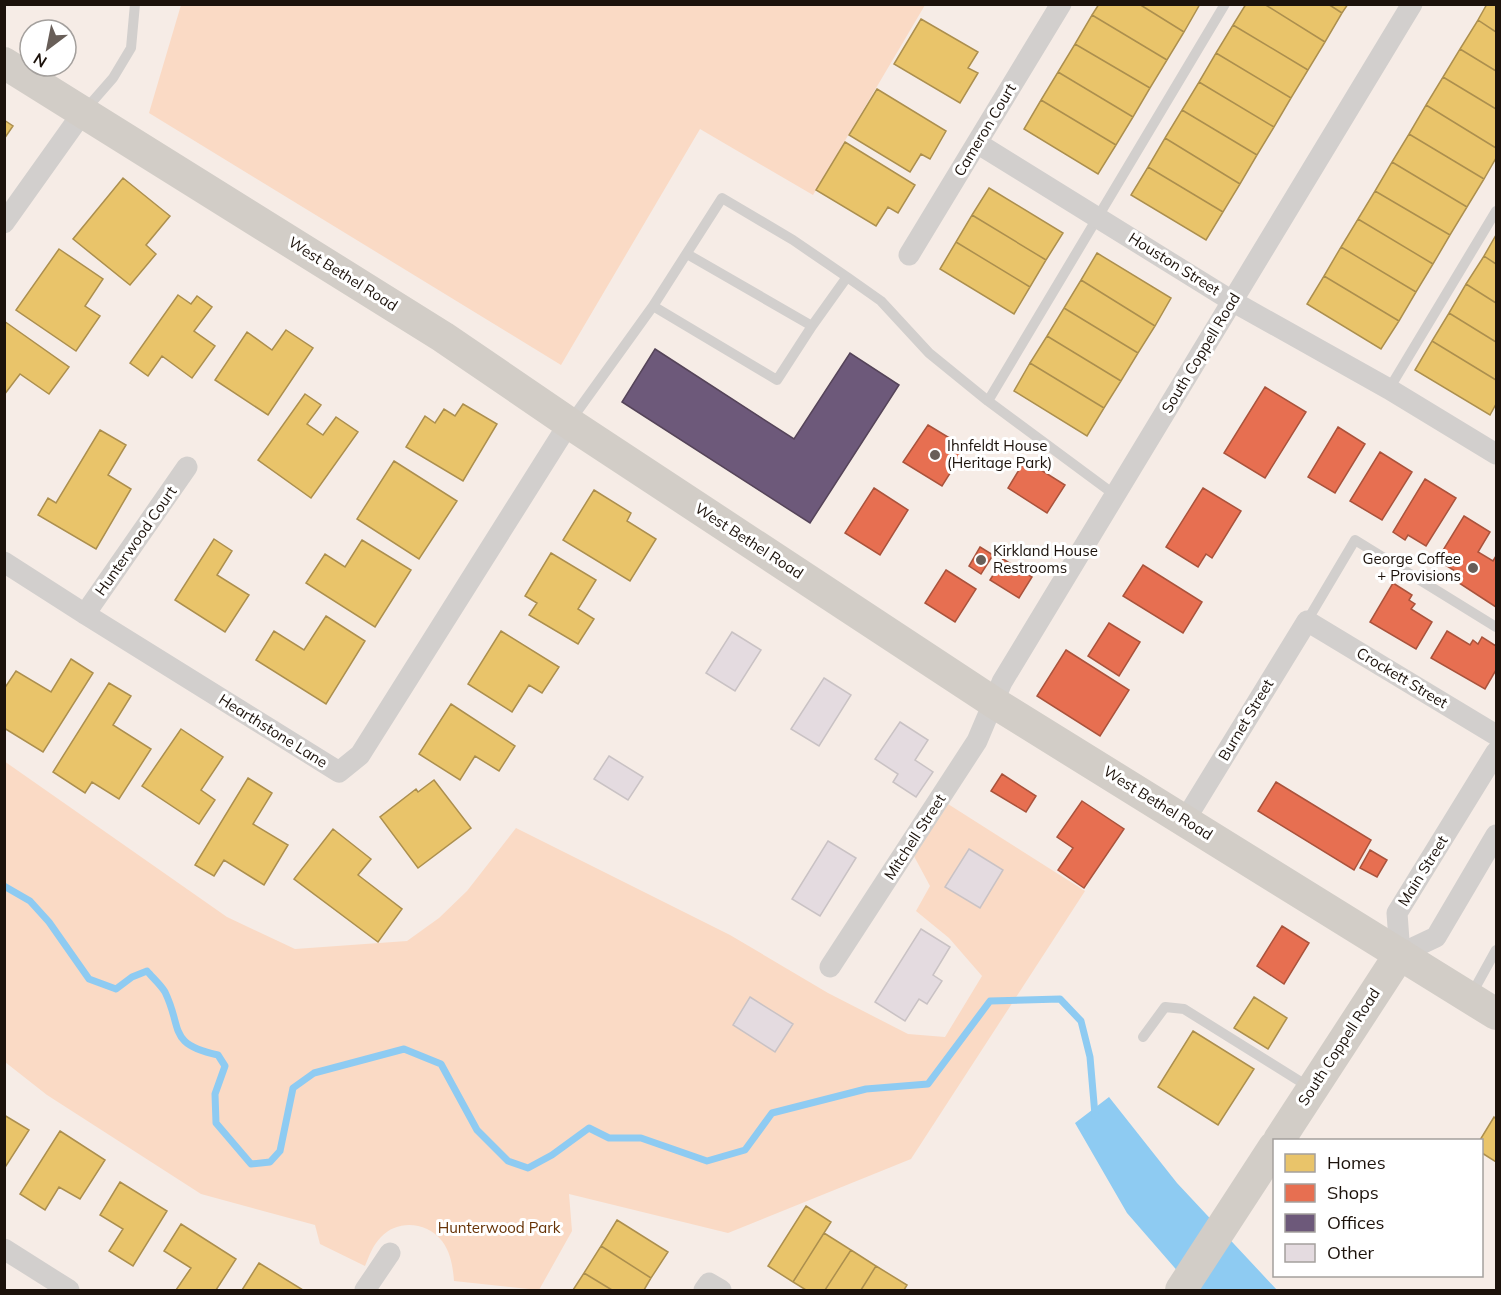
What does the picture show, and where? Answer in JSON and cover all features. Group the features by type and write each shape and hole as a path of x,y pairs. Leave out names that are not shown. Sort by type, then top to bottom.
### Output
{"main road":[{"name":"West Bethel Road","path":"4,63 443,337 569,423 993,702 1497,1014"},
{"name":"South Coppell Road","path":"1280,1139 1400,954"},
{"path":"1181,1290 1273,1150"}],"street":[{"name":"Cameron Court","path":"909,255 1061,4"},
{"name":"South Coppell Road","path":"993,702 1002,682 1412,4"},
{"path":"4,223 83,112"},
{"name":"Houston Street","path":"977,143 1232,301 1389,389 1497,454"},
{"name":"Hearthstone Lane","path":"4,562 339,772 360,755 569,423"},
{"name":"Hunterwood Court","path":"85,614 188,467"},
{"name":"Crockett Street","path":"1306,621 1497,735"},
{"name":"Burnet Street","path":"1185,820 1306,621"},
{"name":"Mitchell Street","path":"830,967 977,741 993,702"},
{"name":"Main Street","path":"1400,954 1397,913 1497,752"},
{"path":"1400,954 1436,936 1497,835"},
{"path":"4,1249 69,1290"},
{"path":"365,1290 390,1253"}],"lane":[{"path":"83,112 113,78 131,48 135,4"},
{"path":"987,400 1225,4"},
{"path":"569,423 653,306 722,198 793,240 881,301 929,353 987,400 1115,495"},
{"path":"1389,389 1497,211"},
{"path":"687,254 812,326"},
{"path":"653,306 777,380 847,277"},
{"path":"1306,621 1354,540 1497,627"},
{"path":"1470,997 1497,950"},
{"path":"1143,1037 1165,1007 1184,1009 1312,1089"}],"green space":[{"path":"181,4 925,5 813,195 700,129 561,365 149,113"},
{"name":"Hunterwood Park","path":"4,761 227,917 295,949 407,941 439,918 467,891 516,828 730,935 828,993 908,1034 945,1037 982,976 949,938 916,911 930,886 908,845 937,797 1085,891 911,1159 728,1233 569,1194 572,1231 539,1290 454,1281 448,1250 442,1241 429,1230 404,1225 388,1231 376,1244 365,1266 320,1244 315,1225 201,1194 47,1095 5,1062"}],"water":[{"path":"1109,1097 1177,1183 1277,1290 1194,1290 1127,1213 1075,1123"}],"building: Homes":[{"path":"1099,4 1139,4 1184,32 1167,60 1092,15"},
{"path":"1139,4 1200,4 1184,32"},
{"path":"1246,4 1264,4 1325,42 1308,70 1233,25"},
{"path":"1264,4 1328,4 1342,13 1325,42"},
{"path":"1328,4 1348,4 1342,13"},
{"path":"1487,4 1496,4 1496,32 1478,20"},
{"path":"1092,15 1167,60 1150,88 1075,44"},
{"path":"921,19 978,52 968,68 978,73 960,103 894,64"},
{"path":"1478,20 1496,32 1496,71 1460,49"},
{"path":"1233,25 1308,70 1291,98 1216,53"},
{"path":"1075,44 1150,88 1133,117 1058,72"},
{"path":"1460,49 1496,71 1496,109 1443,77"},
{"path":"1216,53 1291,98 1274,127 1199,82"},
{"path":"1058,72 1133,117 1116,145 1041,100"},
{"path":"1443,77 1496,109 1496,148 1426,105"},
{"path":"1199,82 1274,127 1257,155 1182,110"},
{"path":"877,89 946,131 930,159 921,154 910,172 849,135"},
{"path":"1041,100 1116,145 1098,174 1024,129"},
{"path":"1426,105 1496,148 1496,158 1484,179 1409,134"},
{"path":"1182,110 1257,155 1240,184 1165,138"},
{"path":"4,120 13,126 4,139"},
{"path":"1409,134 1484,179 1467,207 1392,162"},
{"path":"1165,138 1240,184 1223,212 1148,167"},
{"path":"845,142 915,185 898,213 888,207 876,226 816,190"},
{"path":"1392,162 1467,207 1450,235 1375,191"},
{"path":"1148,167 1223,212 1206,240 1131,195"},
{"path":"123,178 170,216 146,245 156,254 130,285 73,239"},
{"path":"989,188 1063,233 1046,260 972,215"},
{"path":"1375,191 1450,235 1433,264 1358,219"},
{"path":"972,215 1046,260 1030,287 956,242"},
{"path":"1358,219 1433,264 1416,292 1341,247"},
{"path":"1496,235 1496,264 1484,256"},
{"path":"956,242 1030,287 1014,314 940,269"},
{"path":"1341,247 1416,292 1399,321 1324,276"},
{"path":"59,249 103,279 85,306 100,316 76,351 16,310"},
{"path":"1097,253 1171,298 1155,326 1081,280"},
{"path":"1484,256 1496,264 1496,303 1466,284"},
{"path":"1324,276 1399,321 1381,349 1307,304"},
{"path":"1081,280 1155,326 1138,353 1064,308"},
{"path":"1466,284 1496,303 1496,342 1449,313"},
{"path":"178,295 191,304 197,296 212,307 194,331 215,346 192,378 162,356 148,376 130,363"},
{"path":"1064,308 1138,353 1121,381 1047,336"},
{"path":"1449,313 1496,342 1496,380 1432,341"},
{"path":"4,321 69,367 49,394 20,374 4,395"},
{"path":"286,330 313,348 268,415 215,380 247,332 272,350"},
{"path":"1047,336 1121,381 1104,408 1030,363"},
{"path":"1432,341 1496,380 1496,404 1490,415 1415,370"},
{"path":"1030,363 1104,408 1087,436 1014,391"},
{"path":"305,394 321,405 307,424 323,435 336,417 358,432 311,498 258,460"},
{"path":"463,404 497,424 463,481 406,447 425,416 435,423 444,409 455,416"},
{"path":"100,430 126,445 108,475 131,489 96,549 38,515 48,498 56,503"},
{"path":"394,461 457,501 419,559 357,519"},
{"path":"594,490 631,513 627,521 656,539 630,581 563,540"},
{"path":"214,539 232,551 217,575 249,595 225,632 175,600"},
{"path":"362,540 411,570 375,627 306,583 325,554 345,567"},
{"path":"551,553 596,580 578,609 594,619 578,644 529,615 537,603 525,596"},
{"path":"326,616 365,641 326,704 256,660 274,631 304,650"},
{"path":"501,631 559,667 542,693 529,685 512,712 468,684"},
{"path":"71,659 93,673 43,752 4,728 4,689 16,671 51,692"},
{"path":"109,683 131,696 113,725 151,749 119,799 92,782 85,793 53,772"},
{"path":"451,704 515,746 499,771 475,756 460,780 419,754"},
{"path":"181,729 223,757 201,790 215,800 199,824 142,786"},
{"path":"248,778 272,793 253,824 288,845 264,885 224,860 214,876 195,865"},
{"path":"434,780 471,828 418,868 380,817 416,789 418,792"},
{"path":"333,829 371,859 358,875 402,909 378,942 294,879"},
{"path":"1254,997 1287,1018 1268,1049 1234,1028"},
{"path":"1193,1031 1254,1069 1218,1125 1158,1087"},
{"path":"4,1115 29,1130 4,1169"},
{"path":"1494,1117 1496,1119 1496,1162 1483,1154 1483,1139 1481,1139"},
{"path":"60,1131 105,1160 80,1199 59,1187 45,1210 20,1194"},
{"path":"120,1182 167,1211 133,1266 109,1251 123,1229 100,1215"},
{"path":"806,1206 831,1222 793,1282 768,1266"},
{"path":"617,1220 668,1252 651,1278 601,1246"},
{"path":"181,1224 236,1259 216,1290 176,1290 191,1268 164,1251"},
{"path":"824,1233 851,1250 825,1290 806,1290 793,1282"},
{"path":"601,1246 651,1278 644,1290 612,1290 584,1273"},
{"path":"851,1250 876,1266 861,1290 825,1290"},
{"path":"259,1263 303,1290 242,1290"},
{"path":"876,1266 907,1285 904,1290 861,1290"},
{"path":"584,1273 612,1290 573,1290"}],"building: Shops":[{"path":"1265,387 1306,412 1265,478 1224,453"},
{"name":"Ihnfeldt House (Heritage Park)","path":"928,425 966,448 942,486 903,462"},
{"path":"1338,427 1365,444 1335,493 1308,477"},
{"path":"1380,452 1412,472 1382,520 1350,501"},
{"path":"1025,460 1065,485 1047,513 1008,488"},
{"path":"1425,479 1456,498 1426,546 1408,535 1405,540 1393,532"},
{"path":"874,488 908,510 880,555 845,533"},
{"path":"1203,488 1241,511 1212,558 1206,554 1198,567 1166,547"},
{"name":"George Coffee + Provisions","path":"1464,516 1490,532 1478,552 1493,561 1496,556 1496,607 1456,581 1460,574 1437,560"},
{"name":"Kirkland House Restrooms","path":"980,547 993,555 981,574 969,566"},
{"path":"1003,559 1032,577 1019,598 990,580"},
{"path":"1143,565 1202,602 1183,633 1123,596"},
{"path":"946,570 976,589 955,622 925,603"},
{"path":"1393,583 1412,595 1409,600 1415,604 1411,609 1432,622 1416,649 1370,622"},
{"path":"1109,623 1140,642 1119,676 1088,656"},
{"path":"1447,631 1470,645 1473,640 1478,644 1482,637 1496,646 1496,670 1485,689 1431,658"},
{"path":"1066,650 1129,690 1100,736 1037,696"},
{"path":"1002,774 1036,796 1026,812 991,791"},
{"path":"1276,782 1371,840 1354,870 1258,811"},
{"path":"1082,801 1124,829 1084,888 1058,870 1073,848 1057,837"},
{"path":"1370,850 1387,860 1377,877 1360,868"},
{"path":"1282,926 1309,943 1284,984 1257,966"}],"building: Offices":[{"path":"655,349 794,439 850,353 899,385 810,523 622,402"}],"building: Other":[{"path":"732,632 761,650 735,691 706,673"},
{"path":"824,678 851,695 819,746 791,729"},
{"path":"900,722 928,740 915,760 933,772 916,797 893,782 898,774 875,759"},
{"path":"609,756 643,777 628,800 594,779"},
{"path":"828,841 856,858 820,916 792,899"},
{"path":"969,849 1003,870 980,908 945,887"},
{"path":"921,929 950,947 933,975 942,981 927,1004 919,999 905,1021 875,1002"},
{"path":"750,997 793,1024 775,1052 733,1025"}],"waterway":[{"path":"4,886 30,901 49,922 89,979 116,989 132,977 147,971 159,984 165,992 179,1033 184,1040 202,1051 218,1055 225,1066 215,1094 216,1123 251,1164 270,1162 280,1151 293,1088 314,1073 404,1049 441,1064 477,1130 508,1161 528,1168 552,1155 589,1128 609,1138 641,1138 707,1161 745,1150 772,1113 866,1089 928,1084 990,1001 1060,999 1081,1021 1090,1057 1095,1115"}],"place":[{"name":"Ihnfeldt House (Heritage Park)","path":"935,455"},
{"name":"Kirkland House Restrooms","path":"981,560"},
{"name":"George Coffee + Provisions","path":"1473,568"}]}
